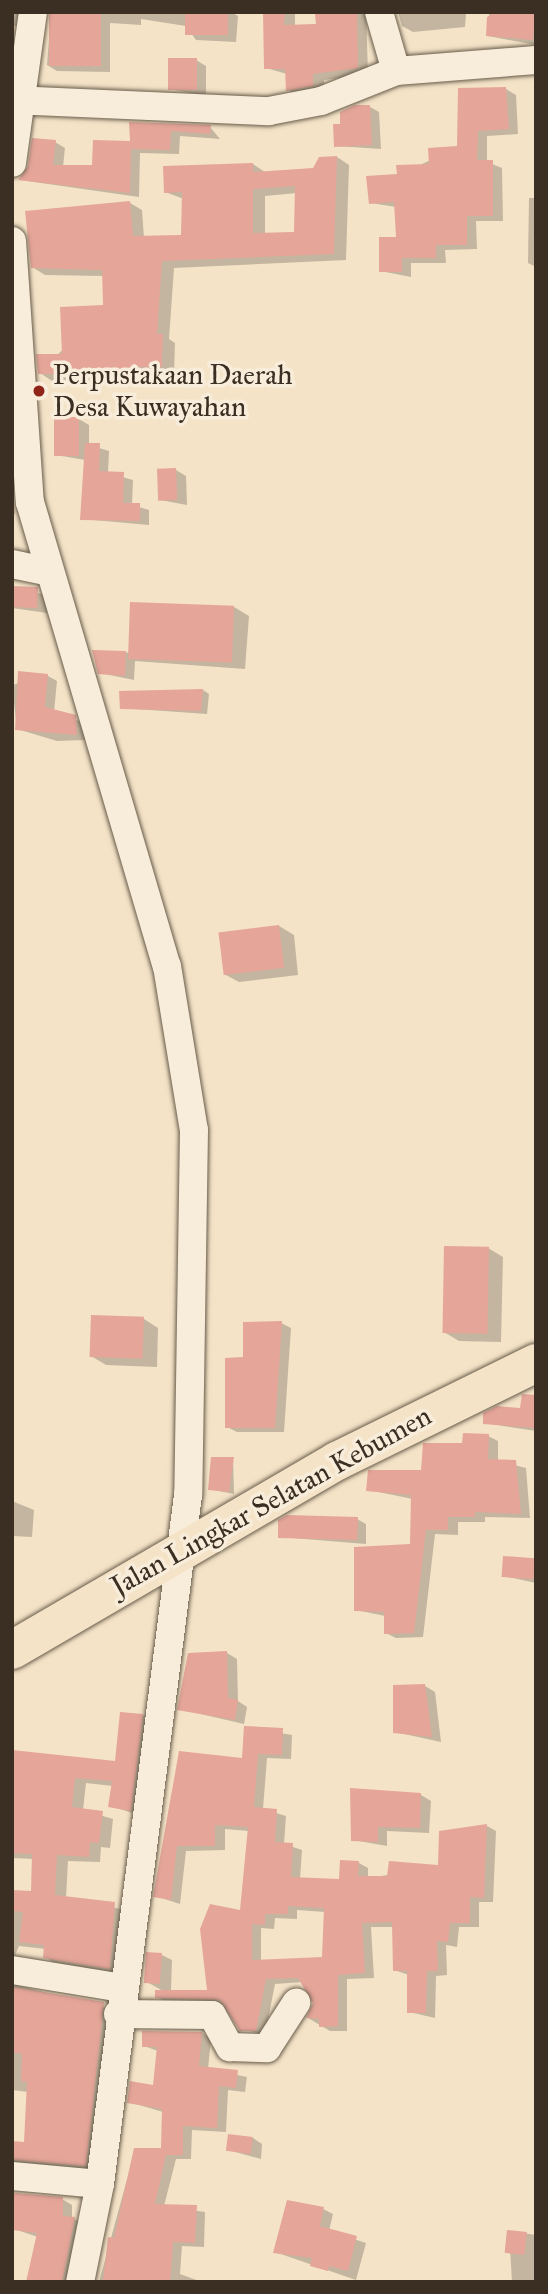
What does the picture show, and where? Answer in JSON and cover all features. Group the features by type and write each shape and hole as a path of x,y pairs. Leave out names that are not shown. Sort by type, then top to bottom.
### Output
{"highway":[{"name":"Jalan Lingkar Selatan Kebumen","path":"12,1650 182,1548 459,1396 536,1363"}],"street":[{"path":"12,163 17,100 33,12"},
{"path":"379,12 396,71"},
{"path":"17,100 269,111 321,101 396,71 536,60"},
{"path":"12,242 15,340 28,489 49,572 167,966 183,1053 196,1220 182,1548 120,2001 100,2184 80,2282"},
{"path":"12,564 49,572"},
{"path":"12,1970 120,2001 212,2015 230,2047 267,2048 296,2003"},
{"path":"12,2176 100,2184"}],"building":[{"path":"49,12 101,12 101,66 49,66"},
{"path":"185,12 228,12 228,35 185,35"},
{"path":"263,12 285,12 284,25 316,24 315,14 357,12 358,68 313,74 313,86 286,91 285,69 264,69"},
{"path":"495,12 535,12 533,40 486,36 487,17"},
{"path":"168,58 197,58 197,90 168,90"},
{"path":"506,87 509,129 478,131 477,160 493,160 493,216 467,216 467,245 436,245 436,258 402,258 402,272 379,272 379,237 396,237 394,202 369,204 366,176 397,174 396,165 429,164 428,148 457,146 458,88"},
{"path":"355,105 370,105 372,145 334,147 333,124 340,124 340,112"},
{"path":"129,122 211,125 210,134 171,131 170,150 131,149 130,193 18,180 28,166 32,138 56,140 53,165 92,165 93,140 130,141"},
{"path":"337,156 334,254 162,261 157,334 163,334 162,367 133,367 133,375 38,374 36,354 62,354 60,307 103,305 102,270 31,268 25,211 130,201 133,236 181,235 182,192 164,193 163,166 253,163 253,172 313,168 319,157","holes":["295,186 294,232 253,233 253,189"]},
{"path":"54,417 79,417 79,456 54,456"},
{"path":"85,443 100,443 99,471 124,472 123,503 140,503 140,521 80,520"},
{"path":"176,468 177,500 158,501 157,469"},
{"path":"12,586 38,587 37,608 12,607"},
{"path":"130,602 234,606 232,663 128,659"},
{"path":"92,650 126,651 125,676 98,674"},
{"path":"18,671 48,674 45,707 76,715 77,735 15,730"},
{"path":"203,689 201,711 120,709 119,691"},
{"path":"279,925 284,968 224,975 218,932"},
{"path":"444,1246 489,1247 487,1334 442,1333"},
{"path":"91,1315 144,1317 143,1359 90,1357"},
{"path":"282,1321 275,1428 225,1428 225,1358 243,1357 243,1322"},
{"path":"522,1394 536,1395 535,1428 483,1424 483,1413 497,1406 520,1408"},
{"path":"463,1433 489,1434 488,1459 516,1460 521,1514 475,1512 475,1517 448,1517 448,1530 426,1530 414,1633 384,1634 384,1612 354,1611 354,1547 410,1544 411,1495 366,1491 368,1470 421,1470 423,1443 462,1443"},
{"path":"211,1457 234,1457 229,1492 208,1490"},
{"path":"287,1515 358,1517 357,1540 278,1538 278,1520"},
{"path":"503,1556 535,1558 533,1579 502,1577"},
{"path":"227,1651 228,1698 238,1700 235,1720 177,1710 188,1653"},
{"path":"425,1684 432,1737 393,1733 393,1685"},
{"path":"120,1712 143,1714 131,1811 108,1807 112,1781 75,1778 72,1807 103,1811 99,1843 90,1842 89,1857 57,1855 55,1895 115,1902 110,1969 43,1958 44,1945 19,1942 23,1912 12,1911 12,1890 31,1891 32,1854 12,1853 12,1750 115,1761"},
{"path":"244,1726 283,1728 282,1755 258,1754 254,1807 277,1809 275,1842 293,1843 291,1877 339,1879 340,1860 359,1861 358,1876 387,1876 389,1861 438,1865 439,1831 487,1824 484,1898 470,1897 470,1923 450,1923 448,1942 437,1941 438,1971 427,1971 426,2013 407,2013 407,1971 393,1971 392,1922 362,1923 365,1973 338,1975 338,2026 319,2027 319,2019 306,2018 313,2003 298,1978 266,1979 256,2031 240,2031 220,2000 155,1998 155,1990 207,1990 200,1929 210,1904 240,1910 248,1827 215,1825 215,1846 177,1846 171,1900 153,1897 179,1751 242,1758","holes":["288,1906 324,1908 322,1957 252,1960 252,1924 265,1925 265,1914 288,1914"]},
{"path":"350,1788 421,1793 420,1828 378,1827 378,1842 351,1841"},
{"path":"146,1952 162,1953 160,1984 144,1983"},
{"path":"12,1987 104,2002 86,2166 12,2160 12,2141 24,2142 27,2082 21,2081 22,2054 12,2052"},
{"path":"142,2031 202,2032 199,2066 238,2070 236,2088 219,2086 217,2128 183,2126 183,2155 166,2155 155,2204 197,2205 195,2243 173,2242 170,2282 103,2282 108,2237 114,2238 134,2148 161,2148 162,2109 127,2103 130,2081 153,2085 157,2047 142,2047"},
{"path":"228,2134 253,2137 251,2154 226,2151"},
{"path":"14,2193 63,2197 63,2216 75,2217 62,2282 26,2282 37,2233 12,2230"},
{"path":"287,2200 324,2207 320,2226 357,2236 348,2271 329,2266 328,2271 310,2266 312,2258 273,2253"},
{"path":"507,2230 527,2232 524,2255 505,2253"}],"place":[{"name":"Perpustakaan Daerah Desa Kuwayahan","path":"39,391"}]}
